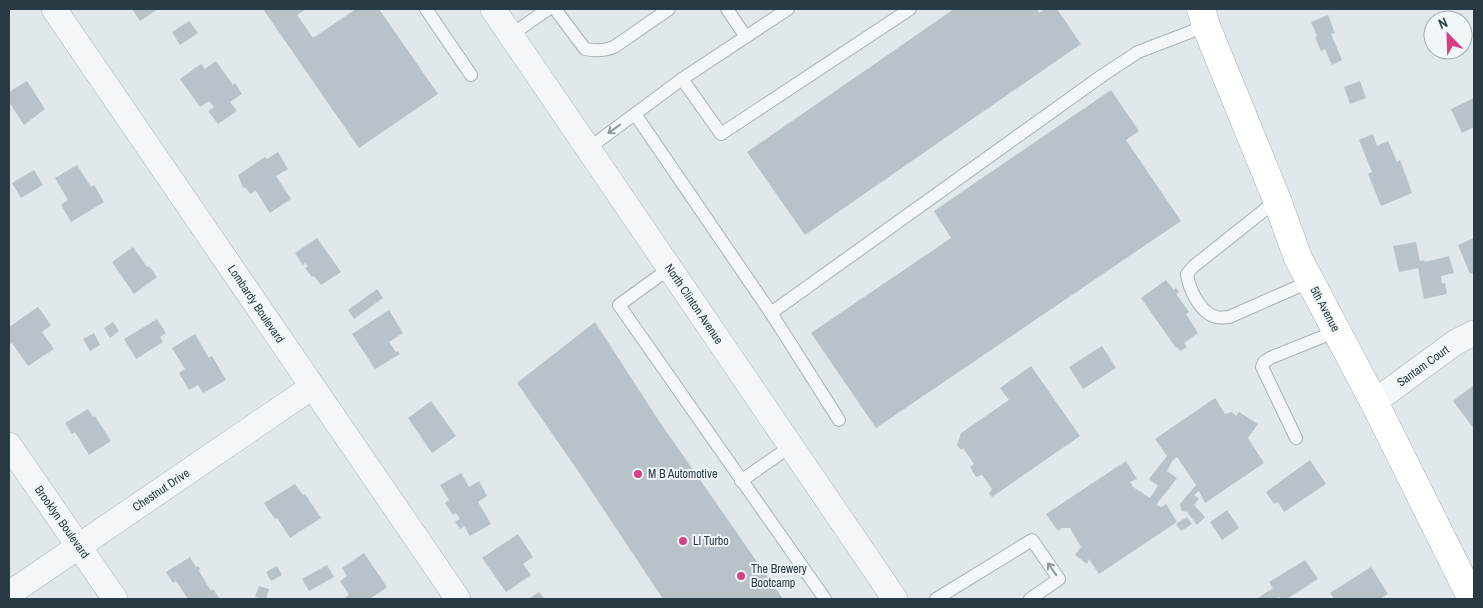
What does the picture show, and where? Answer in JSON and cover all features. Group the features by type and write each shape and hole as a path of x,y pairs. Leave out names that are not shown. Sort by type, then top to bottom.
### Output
{"main road":[{"name":"5th Avenue","path":"1204,18 1277,200 1298,258 1374,402 1472,599"}],"street":[{"name":"Lombardy Boulevard","path":"54,9 458,599"},
{"name":"North Clinton Avenue","path":"493,9 894,599"},
{"name":"Santam Court","path":"1374,402 1456,342 1474,333"},
{"name":"Chestnut Drive","path":"9,594 312,387"},
{"name":"Brooklyn Boulevard","path":"9,445 115,599"}],"lane":[{"path":"426,9 471,75"},
{"path":"511,35 548,9"},
{"path":"555,9 584,49 595,51 614,47 669,9"},
{"path":"726,9 746,37"},
{"path":"589,148 682,79 788,9"},
{"path":"682,79 721,134 910,9"},
{"path":"771,313 1103,75 1138,52 1204,18"},
{"path":"635,114 771,313 839,420"},
{"path":"1277,200 1194,266 1187,274 1188,286 1205,311 1216,317 1229,317 1311,281"},
{"path":"670,268 619,305 825,599"},
{"path":"1296,438 1262,367 1264,362 1270,358 1337,331"},
{"path":"741,481 791,446"},
{"path":"936,599 1032,540 1059,580 1030,599"}],"building":[{"path":"132,9 158,9 140,21"},
{"path":"263,9 306,9 297,15 313,38 356,9 379,9 438,94 359,148"},
{"path":"954,9 1037,9 1039,13 1045,9 1057,9 1081,44 805,235 747,152"},
{"path":"1328,15 1335,33 1331,34 1342,60 1332,65 1325,49 1321,51 1311,22"},
{"path":"189,21 198,33 180,45 172,32"},
{"path":"216,61 242,94 230,102 237,111 218,124 208,111 214,107 209,101 200,107 180,79 201,64 205,69"},
{"path":"27,81 45,109 24,125 9,102 9,92"},
{"path":"1360,81 1366,98 1350,104 1344,87"},
{"path":"1111,90 1139,131 1126,140 1181,221 876,428 811,333 951,238 934,211"},
{"path":"1474,98 1474,127 1462,133 1451,109"},
{"path":"1373,134 1377,146 1388,141 1397,162 1400,160 1412,193 1381,206 1368,174 1372,172 1359,140"},
{"path":"278,152 288,169 276,176 291,199 270,213 256,191 250,194 245,187 243,188 238,175 265,157 267,159"},
{"path":"77,165 91,187 94,185 104,202 71,222 61,205 68,200 55,178"},
{"path":"34,170 43,185 21,198 12,183"},
{"path":"317,238 341,272 321,285 314,276 312,277 305,268 308,266 305,263 303,265 295,253"},
{"path":"1474,238 1474,272 1470,274 1458,245"},
{"path":"1416,242 1420,261 1424,260 1425,262 1449,256 1454,273 1441,276 1442,284 1445,283 1447,294 1424,299 1418,268 1399,272 1393,246"},
{"path":"133,247 147,267 149,266 157,277 134,294 112,262"},
{"path":"1166,280 1174,290 1176,288 1179,292 1176,294 1189,312 1186,314 1198,333 1184,343 1187,347 1180,351 1141,298"},
{"path":"377,289 383,298 354,319 348,310"},
{"path":"38,307 51,325 42,332 54,349 28,366 12,343 9,345 9,327"},
{"path":"389,310 403,333 389,342 396,352 398,351 400,354 375,369 352,334"},
{"path":"157,319 166,333 160,337 163,342 136,359 124,339"},
{"path":"113,322 119,331 110,338 104,328"},
{"path":"595,322 659,421 783,599 663,599 517,383"},
{"path":"94,333 100,345 90,351 83,339"},
{"path":"195,334 209,358 212,356 226,380 203,393 198,385 189,390 179,373 185,369 172,348"},
{"path":"1102,346 1116,368 1083,389 1069,367"},
{"path":"1031,366 1080,436 992,497 989,494 992,489 982,475 976,477 970,467 974,464 963,448 961,450 957,445 961,433 1009,400 1000,388"},
{"path":"1474,385 1474,429 1453,401"},
{"path":"1215,398 1225,414 1232,412 1236,416 1239,412 1258,424 1248,438 1264,463 1205,503 1199,491 1194,495 1199,499 1194,505 1205,517 1197,525 1186,511 1181,510 1180,504 1196,485 1177,457 1172,461 1167,471 1177,478 1156,505 1162,507 1166,504 1177,522 1099,574 1089,559 1087,564 1075,555 1081,547 1070,528 1062,528 1058,531 1046,514 1126,461 1137,479 1130,482 1133,487 1150,498 1158,486 1149,479 1167,456 1155,439"},
{"path":"431,401 456,436 432,453 408,418"},
{"path":"88,409 93,417 95,416 111,441 89,455 75,432 72,434 65,423"},
{"path":"1310,460 1326,484 1284,512 1278,502 1274,504 1266,492"},
{"path":"461,473 469,487 479,481 487,496 478,502 491,524 470,536 464,526 460,529 455,522 460,519 456,513 453,515 445,503 449,500 440,485"},
{"path":"295,484 303,495 305,494 321,518 290,538 264,503"},
{"path":"1227,510 1239,528 1222,540 1210,522"},
{"path":"1187,517 1192,524 1181,531 1176,524"},
{"path":"518,534 533,557 523,564 531,575 506,592 482,558"},
{"path":"364,553 387,587 370,599 343,599 349,595 340,581 347,576 342,568"},
{"path":"190,557 196,567 198,566 200,569 199,571 211,591 213,589 220,599 188,599 176,581 173,583 166,572"},
{"path":"1305,560 1318,579 1287,599 1279,597 1275,599 1256,599 1273,588 1269,582"},
{"path":"327,565 334,577 309,591 302,579"},
{"path":"277,566 282,575 271,581 266,572"},
{"path":"1371,567 1388,594 1380,599 1334,599 1330,593"},
{"path":"259,586 269,589 266,599 255,597"},
{"path":"539,592 545,599 528,599"}],"place":[{"name":"M B Automotive","path":"638,474"},
{"name":"LI Turbo","path":"683,541"},
{"name":"The Brewery Bootcamp","path":"741,576"}]}
